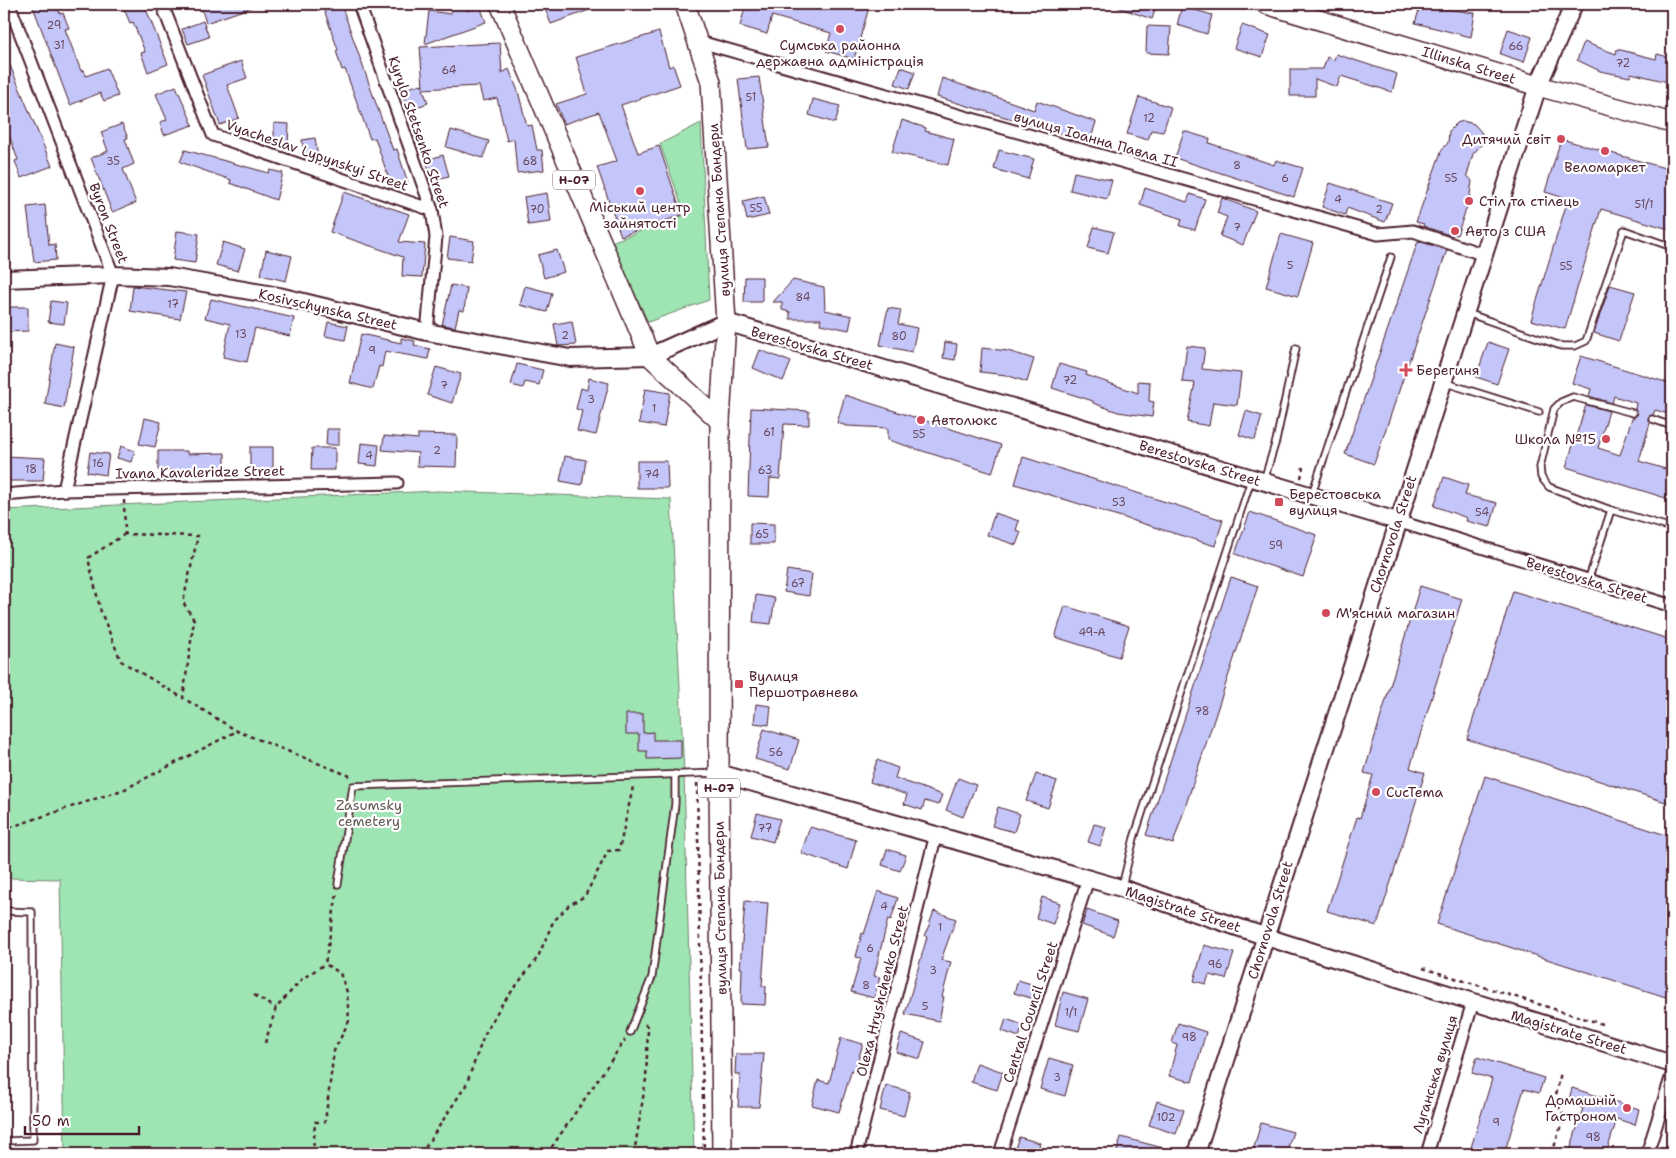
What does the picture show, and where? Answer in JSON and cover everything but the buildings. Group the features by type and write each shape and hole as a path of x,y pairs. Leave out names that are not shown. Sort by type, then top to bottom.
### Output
{"main road":[{"name":"Н-07","path":"500,4 650,356 720,421"},
{"name":"вулиця Степана Бандери","path":"685,4 700,42 711,82 726,322 720,421 719,773 722,1154"},
{"name":"Illinska Street","path":"1266,4 1538,86 1672,124"}],"street":[{"name":"Byron Street","path":"9,4 113,275 64,490"},
{"name":"Vyacheslav Lypynskyi Street","path":"162,4 213,135 432,210"},
{"name":"Kyrylo Stetsenko Street","path":"359,4 432,210 436,237 427,332"},
{"name":"Chornovola Street","path":"1196,1154 1397,521 1467,313 1538,86 1574,4"},
{"name":"вулиця Іоанна Павла II","path":"700,42 1378,234 1413,231 1485,255"},
{"name":"Kosivschynska Street","path":"4,279 113,275 169,277 279,296 427,332 570,358 650,356"},
{"path":"650,356 726,322"},
{"name":"Berestovska Street","path":"726,322 1397,521 1588,581 1672,605"},
{"name":"Ivana Kavaleridze Street","path":"4,495 64,490 397,482"},
{"name":"Magistrate Street","path":"719,773 1121,888 1265,936 1672,1064"},
{"name":"Olexa Hryshchenko Street","path":"856,1154 936,834"},
{"name":"Central Council Street","path":"1000,1154 1088,879"},
{"name":"Луганська вулиця","path":"1427,1154 1473,1002"},
{"path":"1647,1154 1672,1075"}],"lane":[{"path":"1467,313 1561,346 1574,346 1586,341 1624,230 1672,248"},
{"path":"1312,496 1391,257"},
{"path":"1121,888 1134,838 1257,480 1276,441 1296,348"},
{"path":"1444,382 1539,412"},
{"path":"1633,413 1573,398 1561,402 1554,409 1540,467 1542,477 1549,487 1611,510 1672,528"},
{"path":"1652,419 1672,426"},
{"path":"1588,581 1611,510"},
{"path":"338,884 353,786 719,773"},
{"path":"630,1032 652,977 675,804 675,774"},
{"path":"4,911 32,912 33,1110 33,1140 4,1141"}],"path":[{"path":"124,489 125,534"},
{"path":"183,698 194,620 183,602 198,536 125,534 88,558 101,612 122,660 183,698 237,731 349,775 353,786"},
{"path":"4,833 11,827 125,788 237,731"},
{"path":"697,773 704,1154"},
{"path":"421,1154 466,1085 484,1036 500,1007 538,957 553,922 569,905 585,896 608,851 619,850 636,776"},
{"path":"265,1043 276,1008 302,979 324,964 338,884"},
{"path":"313,1154 315,1122 325,1122 334,1051 349,1020 347,992 340,973 324,964"},
{"path":"254,995 276,1008"},
{"path":"634,1154 646,1079 648,1028 636,1016"},
{"path":"547,1154 630,1032"},
{"path":"1552,1154 1564,1116 1555,1100 1561,1072"}],"green space":[{"path":"701,123 709,300 648,322 611,242 685,215 660,144"},
{"name":"Zasumsky cemetery","path":"438,491 671,499 684,773 694,1154 65,1154 60,879 4,878 4,510"}],"place":[{"name":"Сумська районна державна адміністрація","path":"840,29"},
{"name":"Дитячий світ","path":"1561,139"},
{"name":"Веломаркет","path":"1605,151"},
{"name":"Міський центр зайнятості","path":"640,191"},
{"name":"Стіл та стілець","path":"1469,201"},
{"name":"Авто з США","path":"1455,231"},
{"name":"Берегиня","path":"1406,370"},
{"name":"Автолюкс","path":"921,420"},
{"name":"Школа №15","path":"1606,439"},
{"name":"Берестовська вулиця","path":"1279,502"},
{"name":"М'ясний магазин","path":"1326,613"},
{"name":"Вулиця Першотравнева","path":"739,684"},
{"name":"CucTema","path":"1376,792"},
{"name":"Домашній Гастроном","path":"1627,1108"}]}
